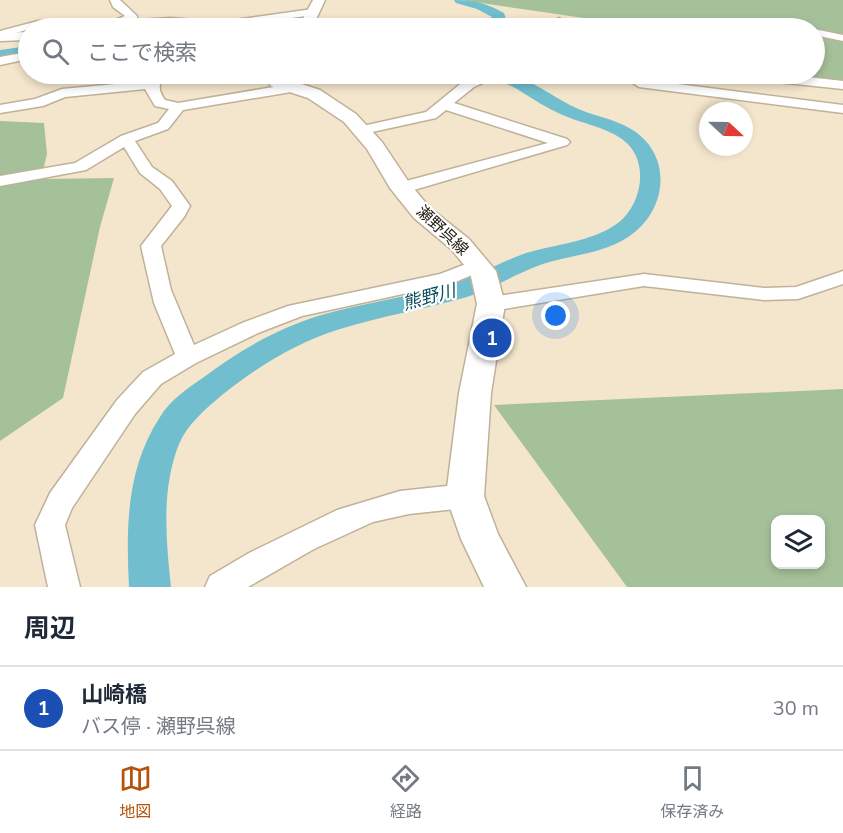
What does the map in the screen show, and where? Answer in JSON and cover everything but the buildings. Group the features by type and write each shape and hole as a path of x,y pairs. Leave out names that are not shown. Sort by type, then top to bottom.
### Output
{"main road":[{"path":"0,36 18,36"},
{"name":"瀬野呉線","path":"282,84 314,94 330,103 363,130 391,170 400,188 423,213 460,244 484,282"},
{"path":"484,282 465,496 481,539 505,587"}],"street":[{"path":"115,0 117,5 133,18"},
{"path":"255,18 316,6"},
{"path":"0,36 18,30"},
{"path":"825,34 843,38"},
{"path":"0,61 18,58"},
{"path":"825,82 843,85"},
{"path":"0,109 38,103 62,93 122,84"},
{"path":"154,84 152,90 160,103 178,107 291,88"},
{"path":"363,130 431,115 469,84"},
{"path":"646,84 843,109"},
{"path":"699,92 704,84"},
{"path":"400,188 557,146 562,142 445,105"},
{"path":"0,181 81,167 126,139 163,126 178,107"},
{"path":"126,139 146,170 166,185 181,207 151,246 155,279 167,314 188,357"},
{"path":"64,587 50,525 60,501 126,407 152,378 188,357 250,328 296,311 446,279 484,282 644,280 764,294 798,293 843,277"},
{"path":"221,587 240,574 349,517 393,504 465,496"}],"green space":[{"path":"461,0 843,0 843,86 825,82 825,18 584,18"},
{"path":"0,121 44,123 47,154 41,179 114,178 100,227 63,398 0,441"},
{"path":"843,389 843,587 627,587 494,405"}],"waterway":[{"name":"熊野川","path":"460,0 482,6 499,18"},
{"path":"0,55 18,52"},
{"name":"熊野川","path":"150,587 147,525 155,462 172,425 191,404 212,387 267,350 313,328 460,290 531,260 604,240 626,228 642,211 650,189 651,177 650,166 640,146 625,133 570,112 520,84"}],"place":[{"name":"山崎橋","path":"492,338"}]}
